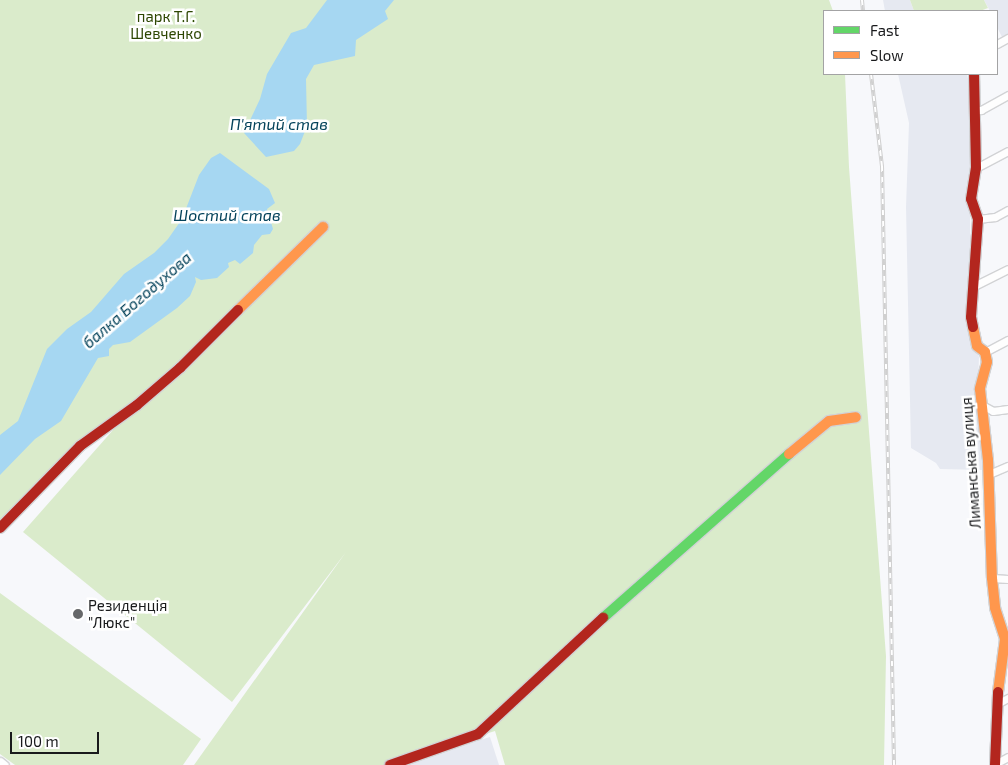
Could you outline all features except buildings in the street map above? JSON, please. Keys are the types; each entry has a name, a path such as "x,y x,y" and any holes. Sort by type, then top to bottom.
{"street":[{"path":"974,75 976,168 971,200 978,219 972,288 971,317 973,334 977,346 985,352 1008,340"},
{"path":"976,110 981,110 1008,95"},
{"path":"976,168 1008,151"},
{"path":"978,219 995,217 1008,210"},
{"path":"0,528 80,446 137,405 180,368 322,228"},
{"path":"972,288 1008,269"},
{"name":"Лиманська вулиця","path":"985,352 987,362 980,389 984,406 992,578 995,608 1007,638 997,704 995,764"},
{"path":"984,406 993,411 1008,409"},
{"path":"390,765 478,734 620,601 780,462 829,421 856,417"},
{"path":"988,474 1008,466"},
{"path":"992,578 1008,579"},
{"path":"997,704 1008,698"},
{"path":"995,764 1008,757"},
{"path":"0,761 5,765"}],"shaded area":[{"path":"883,0 910,0 914,10 885,10"},
{"path":"984,0 1008,0 1008,34 1002,37 998,29 998,10 989,10"},
{"path":"898,75 967,75 972,97 970,139 970,337 979,357 978,384 984,470 940,469 936,463 911,448 906,207 909,123"},
{"path":"490,737 499,765 409,765 480,740"}],"green space":[{"name":"парк Т.Г. Шевченко","path":"0,0 829,0 833,10 823,10 823,75 845,75 849,167 886,656 884,765 505,765 495,731 387,765 194,765 346,552 232,702 23,532 136,404 134,402 0,524"},
{"path":"910,0 984,0 988,8 983,10 914,10"},
{"path":"0,593 201,739 183,765 15,765 0,754"}],"water":[{"name":"П'ятий став","path":"327,0 394,0 385,11 388,19 356,40 355,56 314,65 306,79 307,126 300,144 294,151 266,157 244,133 260,99 267,74 291,33 306,28"},
{"name":"Шостий став","path":"220,153 269,189 275,203 267,209 273,229 270,234 262,235 254,245 253,253 240,264 235,260 228,263 229,267 217,278 201,280 195,277 196,282 190,296 177,308 130,342 113,345 109,349 109,356 98,358 61,421 35,439 0,475 0,435 18,421 47,349 67,329 91,312 124,274 154,253 168,239 182,219 199,175 211,158"}],"railway":[{"path":"862,0 863,10"},
{"path":"871,75 882,166 894,765"}],"traffic: fast":[{"path":"603,618 789,454"}],"traffic: slow":[{"path":"238,310 323,227"},
{"path":"973,327 977,346 985,352 987,362 980,389 988,460 992,578 995,608 1005,639 998,692"},
{"path":"789,454 829,421 856,417"}],"traffic: jam":[{"path":"973,327 971,317 978,219 971,199 976,168 974,75"},
{"path":"0,528 80,446 137,405 180,368 238,310"},
{"path":"390,765 478,734 603,618"},
{"path":"995,765 998,692"}],"place":[{"name":"Резиденція \"Люкс\"","path":"78,614"}],"water label":[{"name":"балка Богодухова","path":"137,300"}]}
